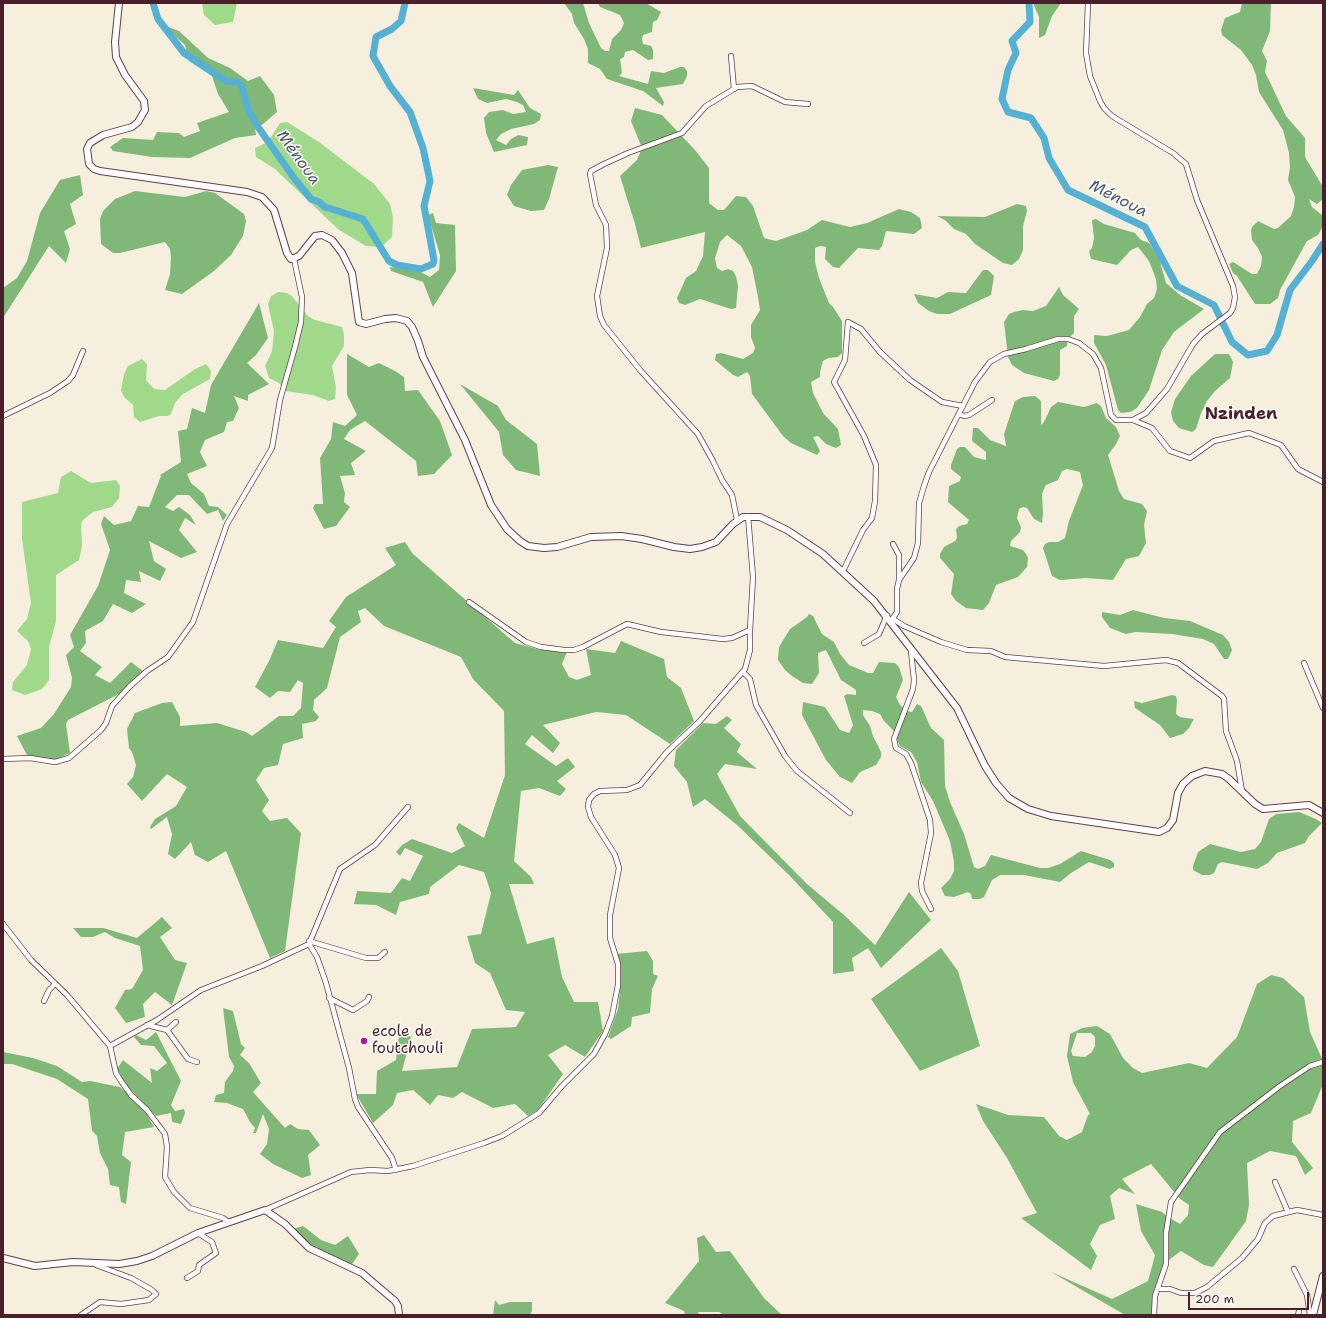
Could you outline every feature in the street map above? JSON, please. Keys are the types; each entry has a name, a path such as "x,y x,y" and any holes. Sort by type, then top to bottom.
{"street":[{"path":"3,759 30,758 55,762 68,758 100,730 106,723 112,706 129,688 147,671 168,657 193,622 227,524 272,448 280,400 301,322 302,297 294,259 291,259 287,253 274,210 262,197 247,192 100,171 94,169 90,164 87,149 90,143 103,135 132,127 138,122 145,110 144,101 125,75 116,57 115,42 119,3"},
{"path":"1088,3 1086,53 1090,76 1100,101 1104,108 1112,116 1173,152 1186,164 1197,200 1229,274 1235,297 1233,308 1230,313 1210,326 1193,344 1166,389 1146,413 1133,420"},
{"path":"731,56 734,89"},
{"path":"737,520 732,495 722,480 714,461 698,434 640,370 604,325 597,296 606,248 606,225 596,205 589,177 591,171 604,164 684,131 706,106 734,89 752,86 785,102 808,104"},
{"path":"294,259 315,236 322,235 329,237 342,253 352,273 359,322 366,324 384,318 396,318 407,321 412,327 423,357 465,440 491,505 507,529 520,542 528,546 556,548 591,537 621,536 642,538 674,547 690,549 716,542 737,520 748,516 760,517 787,530 823,554 843,571 892,620 911,651 958,708 985,766 996,783 1009,798 1028,809 1050,816 1159,832 1167,828 1173,820 1180,788 1187,780 1198,773 1205,771 1222,774 1257,806 1263,809 1307,805 1322,810"},
{"path":"843,571 863,530 872,518 875,501 876,465 864,436 834,382 845,360 848,322 862,329 880,352 910,380 942,402 964,406"},
{"path":"899,580 916,553 919,534 919,503 924,486 975,382 994,358 1062,338 1079,343 1093,354 1101,368 1109,411 1113,418 1133,420 1152,428 1170,451 1190,458 1214,441 1249,433 1281,445 1298,469 1323,482"},
{"path":"3,416 50,393 68,381 73,375 83,351"},
{"path":"959,414 964,416 969,415 992,400"},
{"path":"3,1258 35,1266 73,1262 119,1264 137,1261 152,1256 198,1233 265,1210 351,1172 396,1170 430,1162 484,1143 502,1136 545,1108 562,1086 594,1054 606,1034 612,1016 618,985 618,964 610,938 610,915 618,868 615,855 591,817 588,807 589,800 594,794 600,791 627,790 640,785 667,752 700,721 743,672 748,664 754,577 748,516"},
{"path":"892,620 897,607 897,589 899,580 899,555 893,544"},
{"path":"469,602 526,642 541,647 564,650 574,650 583,647 627,624 661,632 723,639 732,638 750,630"},
{"path":"864,642 879,634 887,615"},
{"path":"892,620 941,642 967,650 991,651 1005,657 1104,666 1166,660 1178,663 1224,699 1226,731 1237,761 1242,792"},
{"path":"911,651 914,680 913,688 894,738 896,748 906,754 910,763 930,820 931,833 921,883 922,891 930,909"},
{"path":"1304,663 1323,708"},
{"path":"743,672 750,679 756,705 785,756 796,771 850,813"},
{"path":"309,943 340,868 375,845 408,807"},
{"path":"3,924 31,960 78,1007 110,1046 116,1073 120,1081 131,1095 147,1110 165,1134 167,1147 166,1177 174,1192 190,1208 223,1218 229,1222"},
{"path":"309,943 317,957 349,1068 355,1099 361,1112 392,1158 396,1170"},
{"path":"110,1046 147,1025 201,990 262,966 309,943 366,958 378,958 386,952"},
{"path":"44,1001 49,990 55,984"},
{"path":"329,998 353,1010 367,1001 369,997"},
{"path":"167,1030 176,1022"},
{"path":"147,1025 167,1030 188,1059 197,1062"},
{"path":"1154,1315 1154,1303 1166,1264 1166,1233 1171,1202 1220,1132 1280,1086 1310,1066 1323,1062"},
{"path":"1275,1182 1288,1212"},
{"path":"265,1210 285,1224 307,1247 362,1273 395,1301 398,1306 398,1315"},
{"path":"1158,1287 1160,1289 1170,1289 1181,1293 1194,1293 1207,1287 1242,1258 1258,1239 1265,1223 1273,1216 1298,1210 1323,1215"},
{"path":"187,1278 198,1270 199,1265 216,1253 212,1242 198,1233"},
{"path":"81,1315 100,1302 121,1304 149,1300 156,1294 152,1290 131,1278 93,1263"},
{"path":"1294,1270 1307,1295 1310,1315"},
{"path":"1314,1315 1323,1276"}],"green space":[{"path":"202,3 237,3 233,22 215,25 204,15"},
{"path":"564,3 583,3 589,23 601,48 605,51 609,51 612,39 621,30 624,23 620,15 600,7 598,3 646,3 661,12 657,20 653,22 652,32 643,35 642,39 643,44 651,46 653,50 653,59 648,60 633,50 625,52 624,57 620,59 622,73 619,76 648,84 651,71 664,73 684,67 687,71 687,76 683,84 656,88 664,102 663,106 643,91 607,79 600,69 588,63 588,49 584,39 574,23 572,14"},
{"path":"1033,3 1061,3 1052,16 1045,35 1039,38 1039,17"},
{"path":"1242,3 1271,3 1270,31 1262,51 1267,61 1265,72 1286,116 1305,138 1305,157 1323,187 1323,199 1317,204 1309,199 1312,207 1322,215 1322,228 1318,235 1307,241 1280,290 1278,298 1270,304 1255,304 1237,276 1233,273 1229,264 1233,262 1252,274 1257,274 1261,266 1262,257 1252,240 1252,227 1258,221 1274,229 1278,228 1291,216 1295,197 1288,180 1290,167 1289,153 1283,130 1259,92 1256,75 1252,65 1241,50 1222,35 1221,30 1225,18 1240,12"},
{"path":"163,25 179,31 208,58 230,68 248,81 260,76 274,95 277,112 263,124 255,128 256,135 235,138 190,158 152,157 113,151 110,147 123,138 153,140 157,132 179,133 184,137 200,131 197,123 229,112 218,94 212,76 189,61 185,45"},
{"path":"473,88 514,95 518,90 530,108 541,114 540,120 534,124 511,129 501,134 496,140 506,145 511,139 518,135 528,137 527,145 494,152 486,133 484,118 489,112 503,110 513,114 526,112 523,105 506,99 487,103 478,99"},
{"path":"635,108 662,115 695,150 709,168 709,203 718,210 724,210 736,196 746,197 753,206 764,238 776,241 807,230 822,220 850,227 867,223 899,209 911,212 920,218 922,228 914,234 886,231 882,246 879,250 858,248 839,268 833,267 825,259 826,247 820,246 815,248 815,262 819,278 829,303 842,321 842,353 838,357 828,358 823,361 820,377 811,382 813,393 823,413 838,429 841,445 836,448 826,444 818,436 813,437 820,451 817,455 791,443 783,436 752,394 750,376 747,372 738,377 733,375 715,360 716,354 721,353 743,359 753,353 755,348 751,337 751,325 760,310 752,267 741,246 727,235 720,242 715,258 717,268 722,271 728,269 733,271 736,276 738,286 736,308 731,309 700,299 685,305 679,303 677,298 686,278 696,271 703,256 705,232 641,248 620,176 637,160 642,148 631,121"},
{"path":"287,122 319,142 374,184 390,204 393,218 392,237 381,247 366,246 339,230 275,169 256,157 255,148 268,142 280,123"},
{"path":"548,165 558,167 549,199 544,210 531,211 514,206 507,195 511,185 522,170"},
{"path":"80,175 83,195 70,204 76,224 64,231 70,249 66,263 49,246 3,318 3,288 17,278 27,261 40,213 60,180"},
{"path":"135,191 185,197 206,191 215,193 244,214 246,221 243,236 231,255 214,271 182,294 165,290 170,274 171,257 170,249 165,242 120,253 113,253 101,244 100,219 103,211 115,199"},
{"path":"1017,204 1026,206 1027,211 1023,226 1023,250 1019,259 1012,265 1003,263 975,244 966,234 954,229 945,220 937,216 985,217"},
{"path":"433,213 436,223 455,225 456,271 433,307 423,282 391,271 390,267 420,272 430,277 439,270 440,255 428,215"},
{"path":"1096,219 1104,224 1135,233 1141,240 1149,243 1159,258 1166,283 1180,295 1204,309 1174,332 1162,350 1149,390 1137,408 1130,412 1121,413 1118,410 1106,365 1094,343 1094,335 1107,336 1129,330 1140,317 1147,304 1154,298 1157,289 1156,279 1149,261 1138,247 1131,250 1117,265 1091,259 1089,251 1092,248 1094,238 1092,220"},
{"path":"983,270 988,270 994,276 991,295 950,314 937,314 929,311 918,303 914,294 937,298 948,292 966,293"},
{"path":"1059,287 1063,295 1079,309 1074,316 1074,333 1068,339 1067,346 1060,350 1060,375 1058,379 1054,381 1024,373 1012,365 1008,357 1004,322 1009,314 1014,312 1023,310 1033,311 1046,306"},
{"path":"278,292 287,293 292,296 308,316 315,320 342,327 344,334 344,346 332,366 336,387 335,399 329,401 313,395 286,391 279,383 269,378 265,366 272,351 274,331 268,304 271,296"},
{"path":"259,303 268,338 256,355 247,363 269,384 248,395 248,401 234,396 239,408 233,421 227,422 224,432 205,440 200,452 207,466 187,474 191,483 204,494 209,506 218,507 227,515 223,521 218,510 207,514 189,495 177,495 165,507 173,511 179,507 190,515 196,525 185,518 179,530 197,552 181,558 149,541 154,561 166,569 160,581 139,571 141,582 126,580 124,593 146,604 132,613 113,604 103,621 85,631 86,643 80,651 102,667 95,675 110,683 131,662 143,671 121,693 68,720 66,724 70,753 54,760 28,757 17,736 41,728 54,714 71,687 72,678 66,655 74,647 70,635 98,586 110,550 101,524 104,516 114,525 131,521 138,506 149,507 161,476 160,475 181,462 178,431 187,429 192,408 205,413 211,385"},
{"path":"347,354 369,367 379,363 395,371 404,377 405,391 418,390 440,421 452,455 434,474 418,476 416,461 365,421 350,430 344,439 366,451 351,463 355,475 340,476 345,493 344,502 350,507 336,526 324,529 313,508 315,504 323,504 320,458 331,439 333,422 345,426 357,415 347,395"},
{"path":"1215,354 1229,354 1233,362 1230,378 1215,391 1207,401 1196,429 1192,432 1179,428 1173,421 1171,412 1175,399 1191,376"},
{"path":"142,359 147,364 146,380 154,389 165,390 195,369 206,364 211,371 210,379 183,394 175,403 171,414 168,416 159,416 140,422 134,417 133,405 124,397 121,390 124,374 128,366"},
{"path":"460,384 498,406 506,420 537,444 540,476 516,470 503,455 499,432"},
{"path":"1035,396 1041,401 1041,425 1051,407 1058,402 1084,407 1097,403 1101,406 1106,418 1116,427 1120,436 1108,455 1119,491 1124,499 1142,504 1147,511 1144,525 1146,543 1139,556 1126,559 1113,580 1086,578 1060,580 1052,576 1043,548 1045,544 1049,542 1058,542 1065,538 1069,521 1083,485 1080,472 1067,469 1062,471 1058,480 1046,485 1044,489 1042,494 1042,523 1034,519 1027,508 1023,507 1019,509 1017,518 1021,527 1020,532 1011,541 1010,546 1023,550 1028,558 1027,567 1018,577 996,585 989,603 983,610 966,608 956,601 951,594 954,574 940,558 940,554 944,547 955,541 957,538 956,529 959,526 967,524 969,520 948,502 949,486 960,481 961,477 951,469 951,465 957,449 960,447 965,447 974,457 986,460 986,452 972,441 973,428 978,428 990,440 1006,446 1004,434 1015,401 1023,397"},
{"path":"71,471 91,483 116,480 120,486 119,498 112,507 93,512 84,519 81,523 82,546 79,560 56,575 56,621 49,647 49,680 42,689 25,695 12,690 13,682 27,665 31,649 28,641 17,631 27,619 31,603 22,539 22,502 58,493 61,477"},
{"path":"405,542 413,554 515,643 541,650 567,652 562,664 569,677 577,680 591,675 586,649 615,653 621,641 664,659 667,677 681,688 694,721 670,744 626,715 596,712 543,725 560,743 553,753 532,735 525,744 556,766 568,758 575,767 557,781 566,789 560,796 539,788 521,791 514,861 531,877 534,884 509,884 527,944 554,937 562,977 574,1002 598,1002 603,1031 585,1057 565,1045 548,1055 563,1074 538,1110 528,1116 515,1104 493,1108 462,1092 453,1098 438,1095 430,1105 413,1090 397,1093 393,1105 373,1123 356,1094 376,1094 377,1071 396,1060 400,1028 411,1037 402,1071 457,1067 472,1029 516,1027 525,1012 506,1010 490,973 475,963 467,936 481,934 491,893 484,872 459,865 430,887 429,894 400,902 396,915 376,905 354,904 357,891 391,893 402,878 410,881 423,856 405,848 400,856 396,852 402,845 412,839 452,853 465,846 456,828 459,823 484,838 505,775 504,711 473,679 461,657 384,626 365,608 358,611 361,622 340,637 327,688 314,700 313,710 319,717 316,721 302,724 303,738 283,744 278,765 264,768 256,780 269,800 262,811 270,821 287,818 301,833 285,951 270,958 226,851 208,862 195,855 191,842 175,859 168,854 172,834 167,817 151,829 150,827 155,819 176,806 187,787 167,774 142,801 127,784 133,777 136,765 132,752 129,748 127,729 135,713 162,703 172,702 180,717 180,726 217,723 246,732 252,736 279,716 293,716 301,708 303,683 298,680 290,692 278,691 270,698 255,687 278,640 323,648 336,627 329,621 346,597 396,565 385,548"},
{"path":"1133,610 1164,618 1190,621 1223,635 1229,642 1232,650 1228,659 1224,659 1214,644 1203,639 1172,634 1135,632 1126,634 1110,628 1102,617 1102,612 1120,615"},
{"path":"809,614 813,616 822,634 834,642 840,654 849,665 868,673 873,673 879,662 895,663 899,667 903,680 896,697 900,705 907,711 912,712 917,704 921,706 931,728 944,740 945,786 950,802 964,834 974,867 978,869 985,866 991,855 1040,868 1048,868 1060,864 1081,851 1110,860 1114,863 1114,867 1110,869 1089,862 1060,882 1024,875 1000,875 992,880 984,897 980,899 972,899 971,894 968,892 954,897 945,896 941,888 950,879 954,871 950,841 933,801 921,782 917,762 911,752 900,746 893,730 884,721 880,714 863,710 863,715 870,726 881,752 881,757 876,765 860,772 852,783 840,777 826,760 802,715 803,702 825,707 840,730 849,733 853,725 844,696 847,694 856,695 856,690 841,680 826,650 818,653 819,673 812,684 803,683 792,676 785,670 778,660 779,647 790,629"},
{"path":"1172,695 1176,696 1177,700 1176,714 1180,717 1194,719 1189,728 1183,734 1170,738 1160,725 1135,708 1134,701 1142,703"},
{"path":"727,716 732,720 724,728 741,744 737,752 757,769 725,764 717,774 740,816 807,884 844,915 875,945 909,892 931,920 881,968 868,948 852,958 854,971 833,974 833,922 789,875 737,825 705,799 693,807 687,782 674,766 676,750 703,723 716,724"},
{"path":"1299,812 1322,823 1309,836 1305,843 1277,853 1268,863 1257,869 1222,862 1218,864 1214,873 1210,875 1202,875 1193,870 1198,852 1210,844 1241,852 1255,849 1261,842 1269,819 1276,814"},
{"path":"162,917 172,928 160,937 175,960 187,963 172,1005 155,992 143,1004 145,1017 126,1023 115,1008 125,990 132,989 143,970 140,946 115,938 105,932 93,937 81,937 73,928 103,928 137,938"},
{"path":"941,948 958,971 980,1046 920,1071 871,999"},
{"path":"647,951 653,961 653,974 658,976 652,989 650,1013 632,1017 631,1026 611,1039 608,1037 618,1009 621,981 616,954"},
{"path":"1271,975 1283,978 1304,997 1310,1032 1323,1061 1323,1084 1311,1113 1293,1121 1292,1142 1313,1168 1305,1175 1296,1156 1270,1151 1247,1163 1249,1205 1246,1221 1213,1267 1204,1265 1181,1251 1170,1259 1158,1287 1154,1315 1125,1315 1051,1272 1112,1299 1148,1281 1155,1255 1141,1231 1136,1204 1162,1212 1180,1224 1188,1215 1189,1205 1180,1199 1151,1164 1122,1179 1135,1194 1119,1188 1110,1196 1115,1219 1100,1225 1090,1244 1097,1256 1091,1270 1021,1218 1037,1213 1007,1158 983,1121 976,1104 1008,1115 1044,1117 1059,1136 1067,1140 1082,1132 1088,1115 1090,1114 1073,1082 1067,1056 1070,1034 1082,1028 1097,1026 1110,1034 1123,1058 1133,1068 1142,1073 1189,1063 1207,1068 1237,1037 1257,984","holes":["1077,1033 1091,1033 1095,1037 1095,1046 1092,1052 1085,1057 1073,1056 1071,1051"]},
{"path":"223,1008 233,1011 241,1044 245,1048 240,1055 249,1063 261,1083 253,1092 285,1128 290,1124 298,1129 309,1130 320,1145 308,1155 311,1175 302,1178 273,1164 260,1154 267,1144 269,1129 263,1114 256,1133 253,1133 255,1128 243,1109 227,1103 214,1102 216,1095 224,1093 225,1082 233,1071 234,1066 229,1057"},
{"path":"156,1032 181,1081 171,1105 175,1111 184,1109 185,1113 181,1124 172,1122 171,1113 156,1116 127,1086 117,1069 123,1060 152,1083 150,1068 157,1071 167,1063 154,1046 141,1045 134,1037 136,1035 146,1040"},
{"path":"3,1052 33,1058 57,1066 82,1082 90,1081 120,1087 144,1109 154,1127 125,1132 122,1155 131,1162 126,1204 121,1202 119,1187 110,1185 108,1169 100,1153 97,1136 92,1131 88,1099 57,1079 12,1064 3,1064"},
{"path":"303,1226 321,1240 335,1245 348,1236 359,1254 352,1264 339,1261 305,1243 293,1229"},
{"path":"704,1235 716,1252 730,1251 764,1298 782,1315 724,1315 719,1312 698,1312 699,1315 685,1315 684,1311 665,1303 699,1261 697,1238"},
{"path":"495,1300 499,1305 510,1302 532,1302 532,1311 530,1315 493,1315"}],"waterway":[{"name":"Ménoua","path":"153,3 158,19 184,53 226,81 237,82 242,86 248,109 258,127 294,178 311,199 319,202 325,207 363,219 389,261 397,265 421,269 433,264 434,260 424,206 430,181 423,148 410,112 390,86 373,56 376,37 392,29 401,21 405,3"},
{"name":"Ménoua","path":"1029,3 1030,22 1012,41 1016,53 1008,70 1002,99 1008,112 1031,118 1044,138 1049,158 1068,190 1145,227 1177,286 1214,305 1232,342 1248,355 1267,351 1277,335 1290,290 1323,244"}],"place":[{"name":"ecole de foutchouli","path":"364,1041"}],"district":[{"name":"Nzinden","path":"1241,415"}]}
